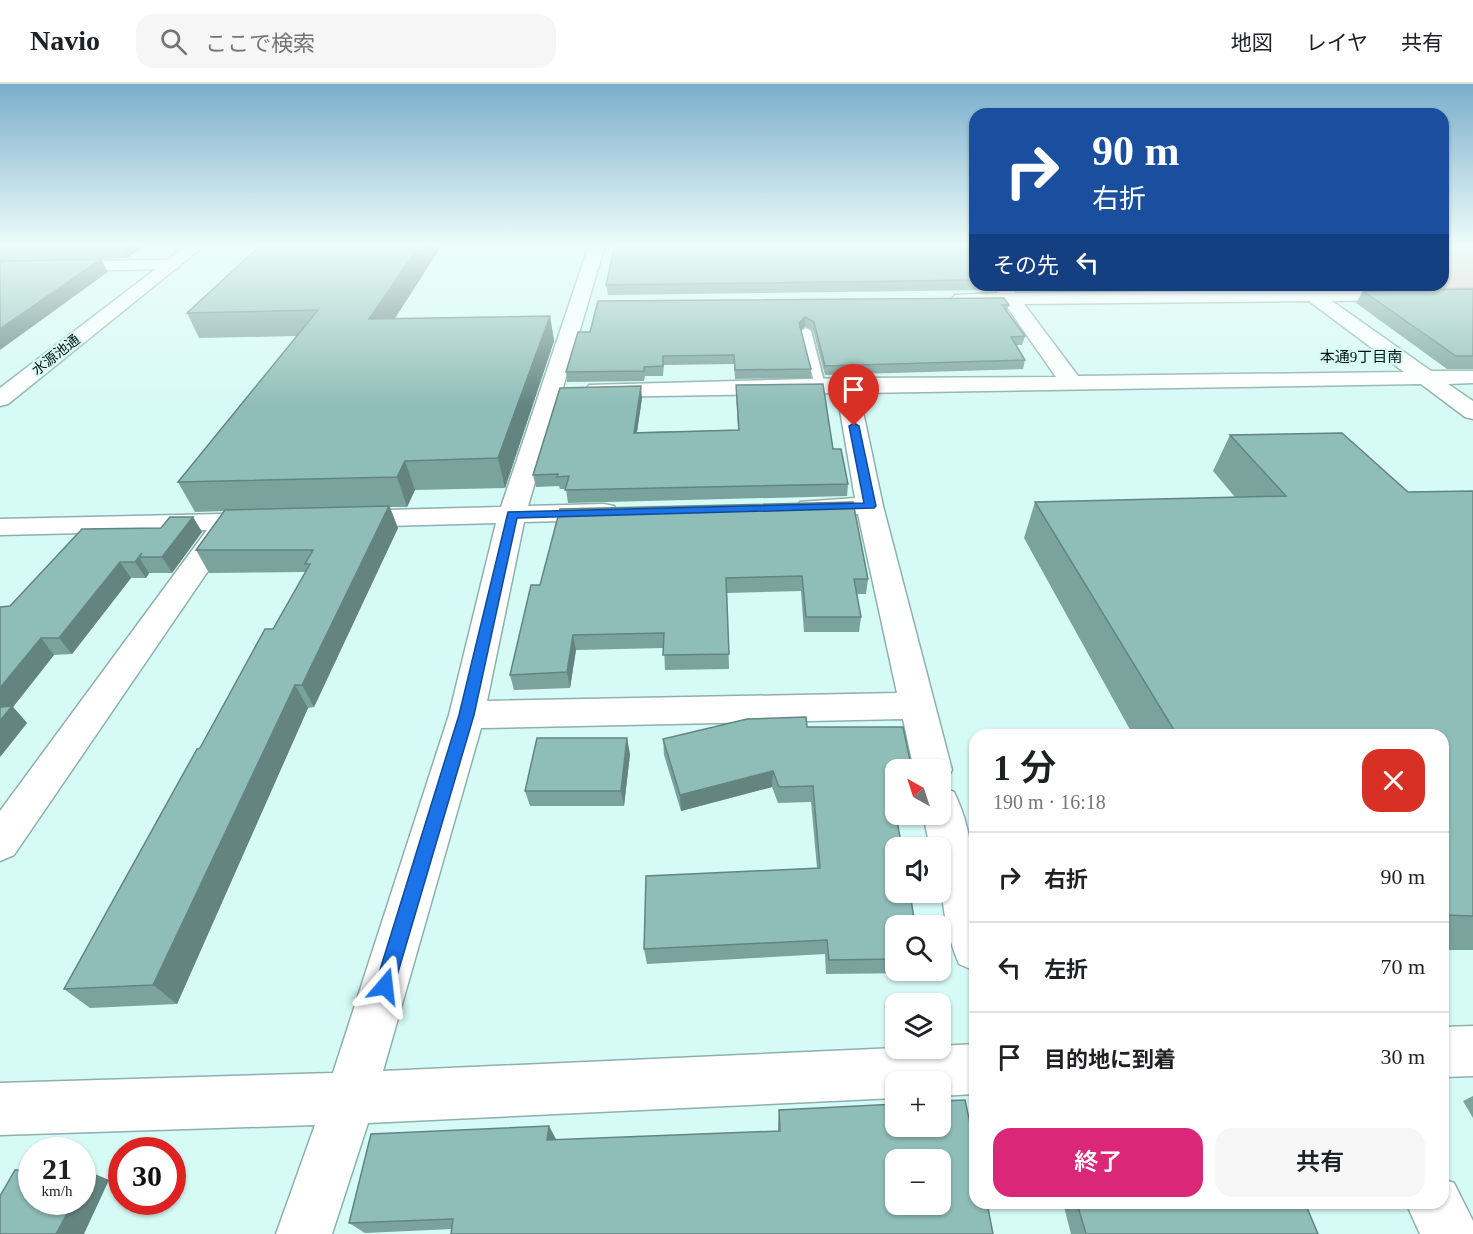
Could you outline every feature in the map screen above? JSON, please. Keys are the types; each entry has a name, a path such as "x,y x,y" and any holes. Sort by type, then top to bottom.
{"street":[{"name":"水源池通","path":"0,399 128,299"},
{"path":"304,1234 350,1098 467,715 512,514 551,391 591,299"},
{"path":"1010,299 1071,382"},
{"path":"1318,299 1473,412"},
{"path":"551,391 1473,377"},
{"path":"833,386 870,506 930,759"},
{"path":"787,508 870,506"},
{"path":"322,520 631,512"},
{"path":"0,527 286,520"},
{"path":"0,843 227,522"},
{"path":"467,715 917,706"},
{"path":"945,825 969,924"},
{"path":"1449,1052 1473,1051"},
{"path":"0,1109 350,1098 969,1069"},
{"path":"1437,1209 1450,1234"}],"lane":[{"path":"806,331 833,386"}],"building":[{"path":"0,299 44,299 0,329"},
{"path":"203,299 383,299 369,319 550,316 498,458 405,461 397,477 178,482 318,310 187,313"},
{"path":"1004,299 1009,305 1002,305 1025,336 1011,337 1025,360 825,366 814,322 805,317 799,323 811,369 735,370 734,355 663,356 663,366 644,367 644,371 566,372 578,332 590,332 598,301"},
{"path":"1374,299 1473,299 1473,356 1456,356"},
{"path":"823,384 833,449 841,449 848,484 565,490 569,476 533,475 560,388 641,386 634,433 739,430 736,385"},
{"path":"1342,433 1408,492 1473,491 1473,916 1449,915 1449,729 1173,729 1035,502 1286,496 1230,435"},
{"path":"853,502 868,579 854,579 861,617 806,617 802,576 726,578 729,654 663,655 664,633 573,635 567,672 510,675 531,585 540,585 560,509"},
{"path":"389,506 302,685 295,685 153,985 64,989 265,629 273,629 310,564 305,564 313,550 196,550 225,510"},
{"path":"170,517 193,517 162,557 139,557 142,553 135,562 120,562 59,638 41,638 0,688 0,607 10,606 82,529 161,528"},
{"path":"12,706 0,721 0,707"},
{"path":"806,717 807,727 903,727 910,759 885,759 885,825 898,825 900,837 885,837 885,903 912,903 913,915 885,915 885,959 829,960 827,940 644,949 646,876 820,868 813,786 779,787 773,771 680,795 663,739 747,719"},
{"path":"537,738 627,738 621,791 525,791"},
{"path":"965,1100 969,1118 969,1209 988,1209 993,1234 451,1234 453,1219 349,1223 371,1134 549,1126 547,1140 780,1131 779,1110 885,1105 885,1137 951,1137 951,1101"},
{"path":"15,1170 18,1170 18,1215 66,1215 56,1234 0,1234 0,1196"},
{"path":"1079,1209 1308,1209 1318,1234 1086,1234"}],"district":[{"name":"本通9丁目南","path":"1361,357"}],"route":[{"path":"385,986 467,715 512,514 870,506 854,426"}]}
